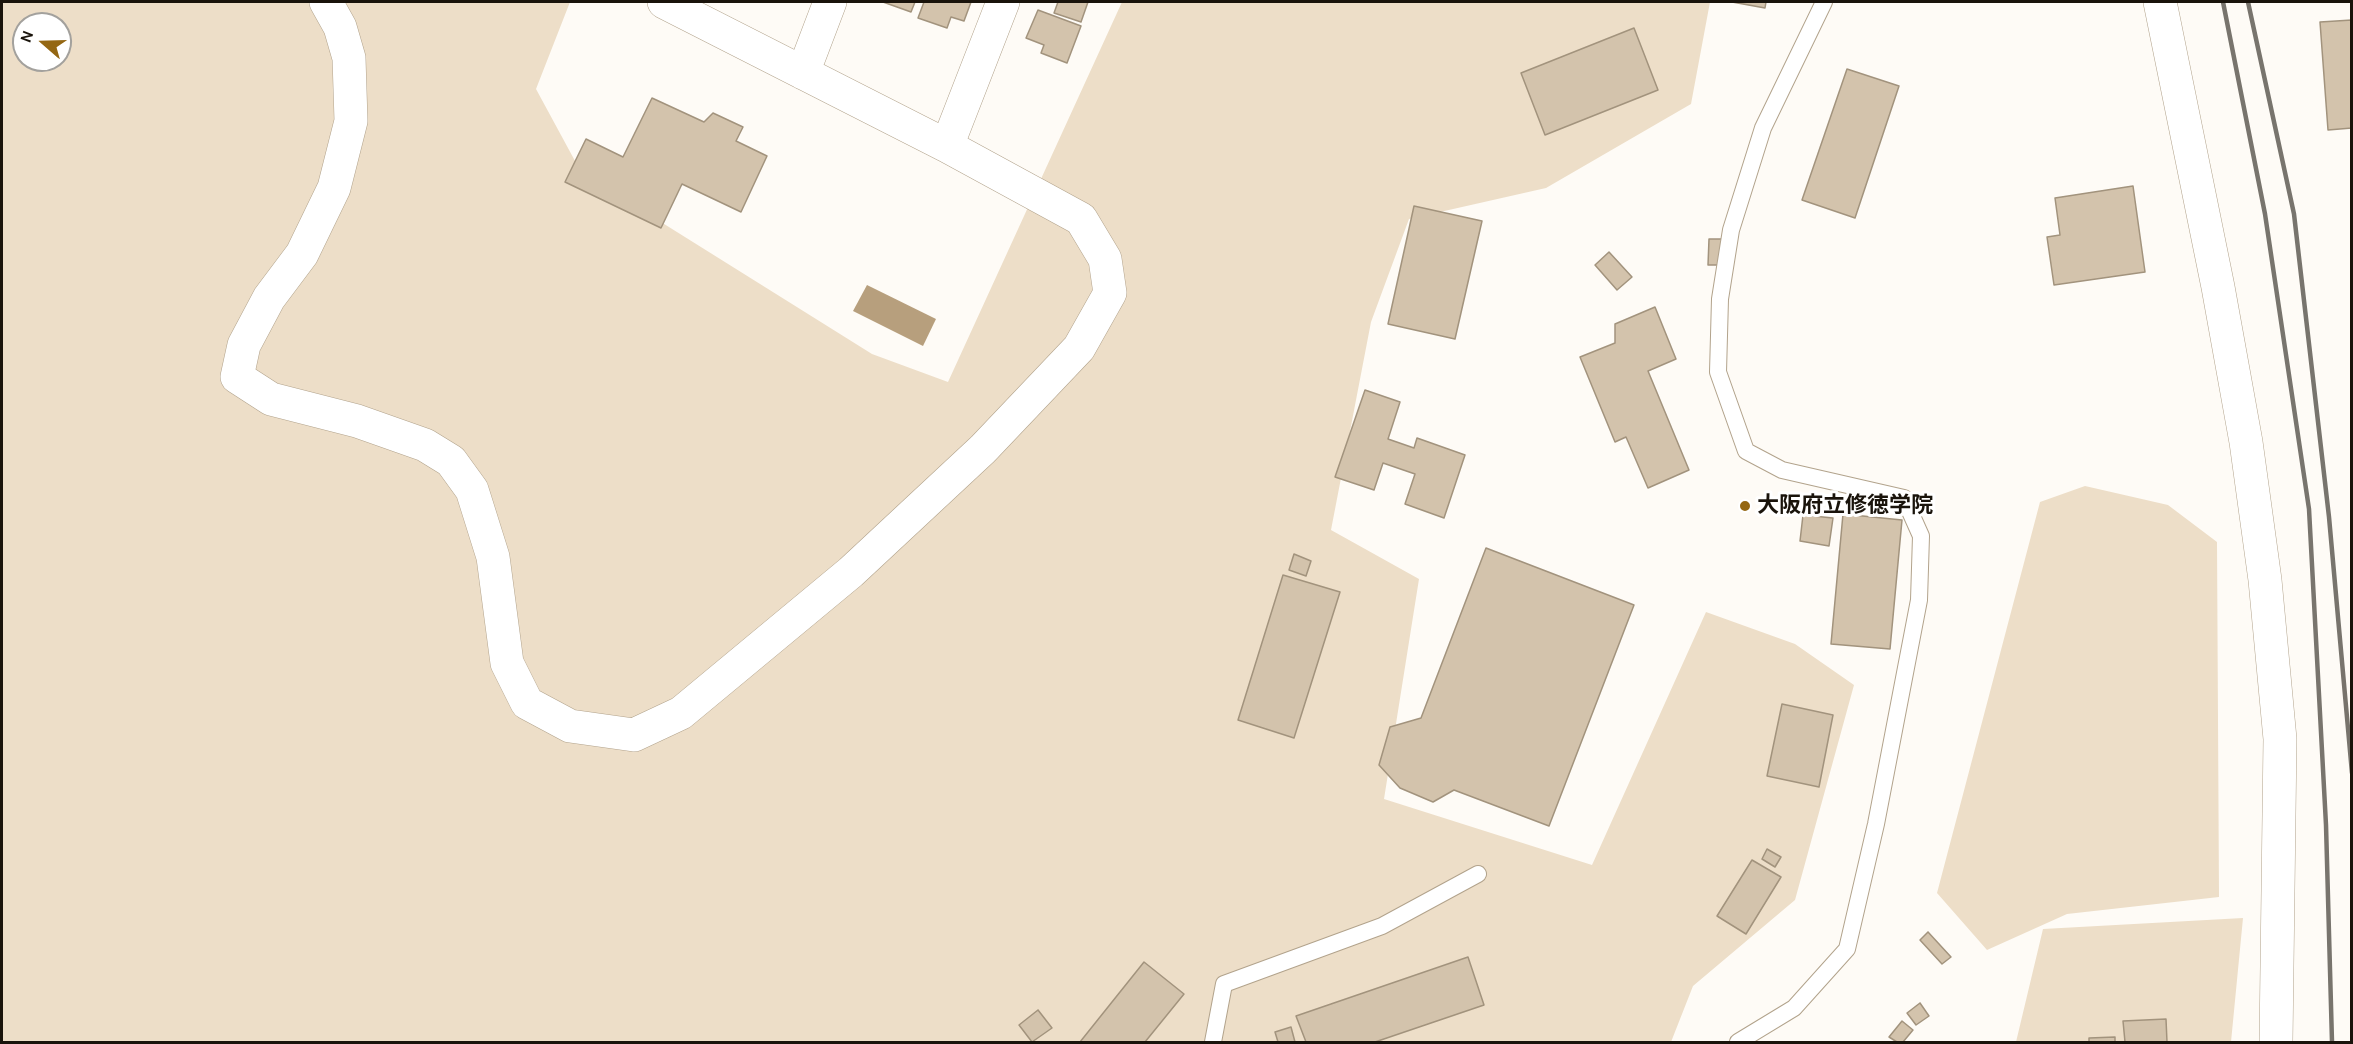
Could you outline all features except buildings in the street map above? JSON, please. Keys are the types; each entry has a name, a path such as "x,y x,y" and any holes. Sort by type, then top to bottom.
{"street":[{"path":"326,2 340,27 350,58 351,121 334,188 302,254 269,298 244,345 237,377 271,399 357,421 425,445 451,461 472,490 493,557 507,663 527,703 570,726 634,735 681,713 851,572 983,449 1079,348 1110,293 1105,259 1081,219 947,146 664,2"},
{"path":"802,73 830,2"},
{"path":"947,146 1003,2"},
{"path":"2160,2 2218,287 2246,442 2265,580 2280,739 2276,1042"}],"lane":[{"path":"1738,1042 1794,1008 1847,949 1876,824 1919,600 1921,536 1904,498 1782,470 1746,451 1718,372 1720,299 1731,230 1763,128 1824,2"},
{"path":"1213,1042 1224,984 1383,926 1478,874"}],"shaded area":[{"path":"2,2 570,2 536,89 581,172 872,354 948,382 1122,2 1710,2 1691,104 1546,188 1409,219 1371,322 1331,530 1419,579 1384,799 1592,865 1706,612 1795,644 1854,685 1795,900 1693,986 1671,1042 2,1042"},
{"path":"867,285 936,319 923,346 853,311"},
{"path":"2085,486 2168,505 2217,542 2219,897 2067,914 1987,950 1937,893 2040,502"},
{"path":"2243,918 2231,1042 2016,1042 2043,929"}],"railway":[{"path":"2223,2 2265,214 2309,509 2326,825 2332,1042"},
{"path":"2248,2 2294,214 2329,517 2352,773"}],"place":[{"name":"大阪府立修徳学院","path":"1745,506"}]}
